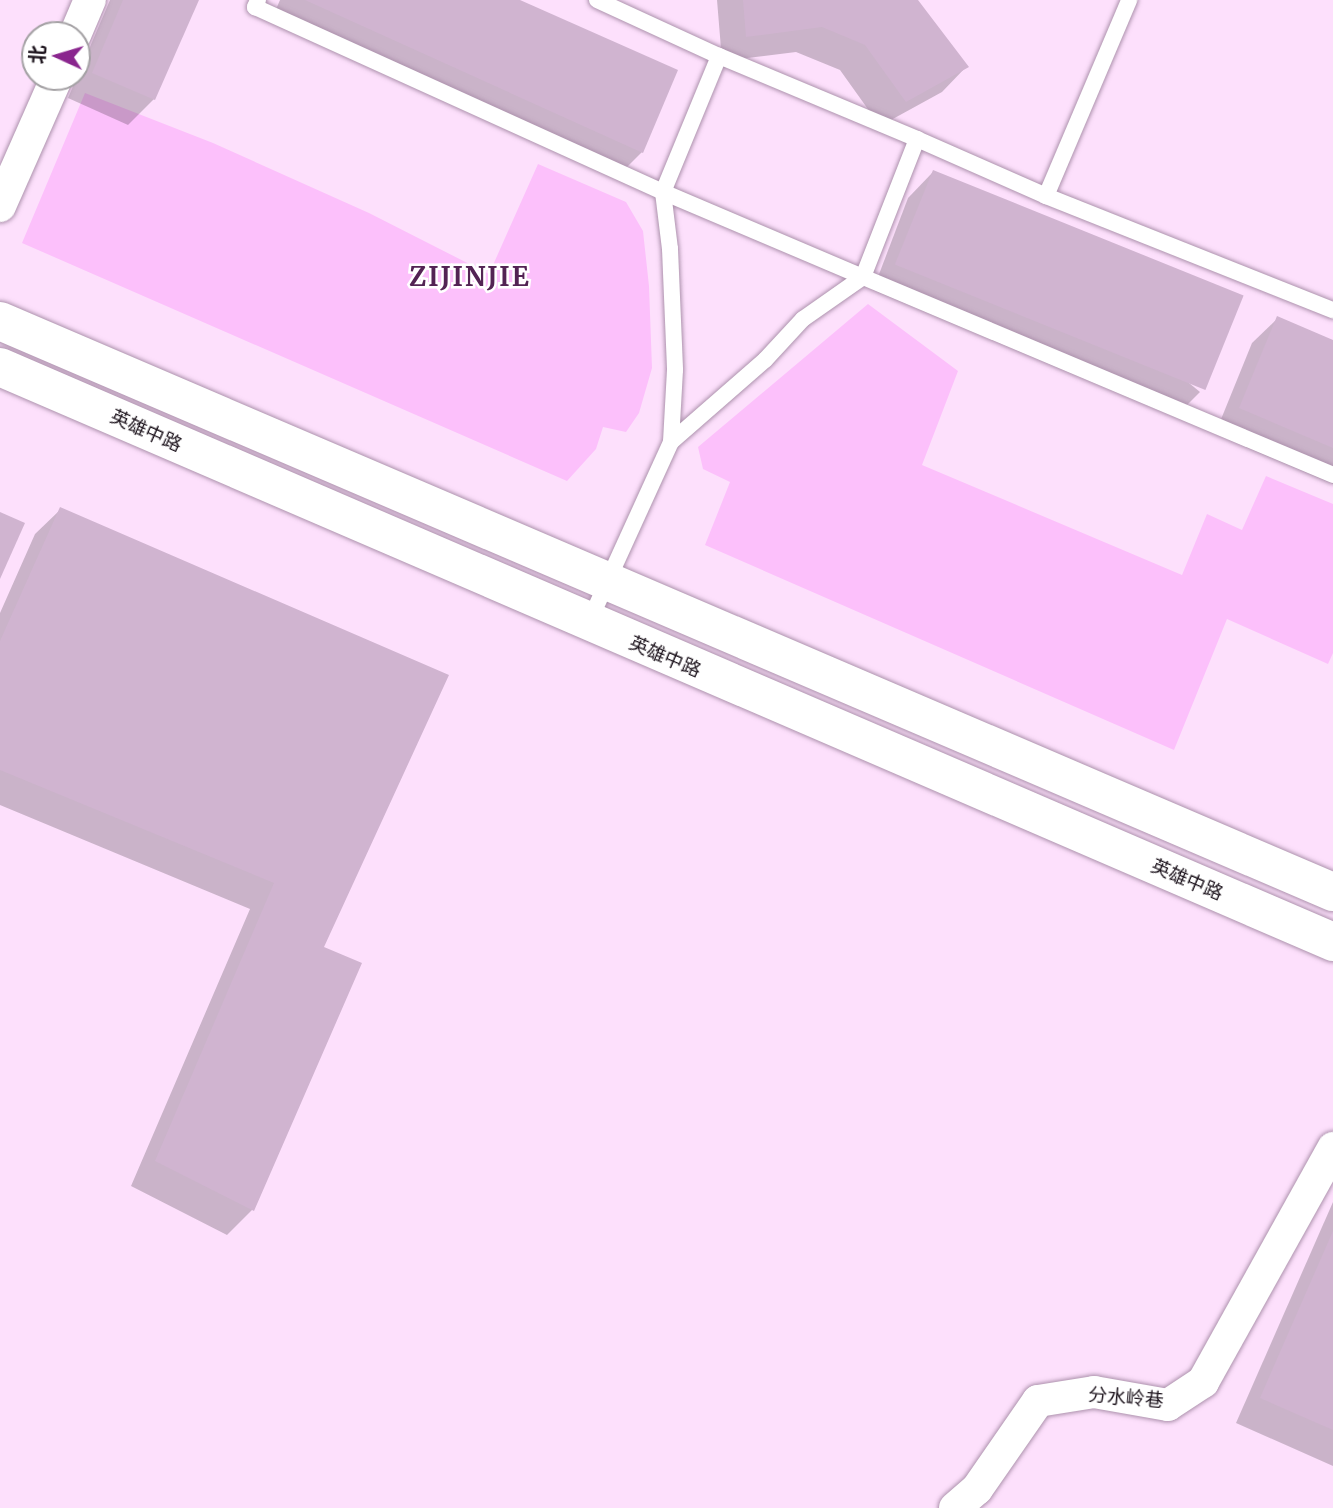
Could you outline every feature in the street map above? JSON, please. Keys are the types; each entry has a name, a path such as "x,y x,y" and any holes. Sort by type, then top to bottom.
{"main road":[{"path":"0,321 1333,892"},
{"name":"英雄中路","path":"0,367 588,624 1333,942"}],"street":[{"path":"81,21 90,0"},
{"path":"0,206 51,91"},
{"name":"分水岭巷","path":"955,1508 976,1489 1038,1401 1094,1392 1168,1405 1203,1382 1333,1148"}],"lane":[{"path":"258,0 255,7 663,192 1333,475"},
{"path":"597,0 719,56 1046,196 1333,310"},
{"path":"1046,196 1129,0"},
{"path":"588,624 671,442 675,370 670,249 663,192 719,56"},
{"path":"671,442 765,360 803,319 863,277 917,139"}],"shaded area":[{"path":"85,93 213,143 369,213 489,274 538,164 626,202 643,231 649,286 652,368 639,413 626,432 603,427 596,449 567,481 22,243"},
{"path":"868,304 958,371 922,465 1182,575 1207,514 1242,530 1266,476 1333,504 1333,653 1328,664 1227,619 1174,750 705,545 730,482 703,469 698,447"}],"building":[{"path":"123,0 199,0 155,100 92,73"},
{"path":"305,0 520,0 678,70 643,153"},
{"path":"743,0 918,0 969,67 906,102 865,45 822,27 746,37"},
{"path":"933,170 1244,295 1205,390 895,265"},
{"path":"1277,316 1333,340 1333,448 1239,408"},
{"path":"60,507 449,675 324,947 362,963 254,1211 155,1161 274,883 0,770 0,641"},
{"path":"0,512 25,523 0,579"},
{"path":"1333,1231 1333,1430 1260,1398"}],"district":[{"name":"ZIJINJIE","path":"470,277"}]}
